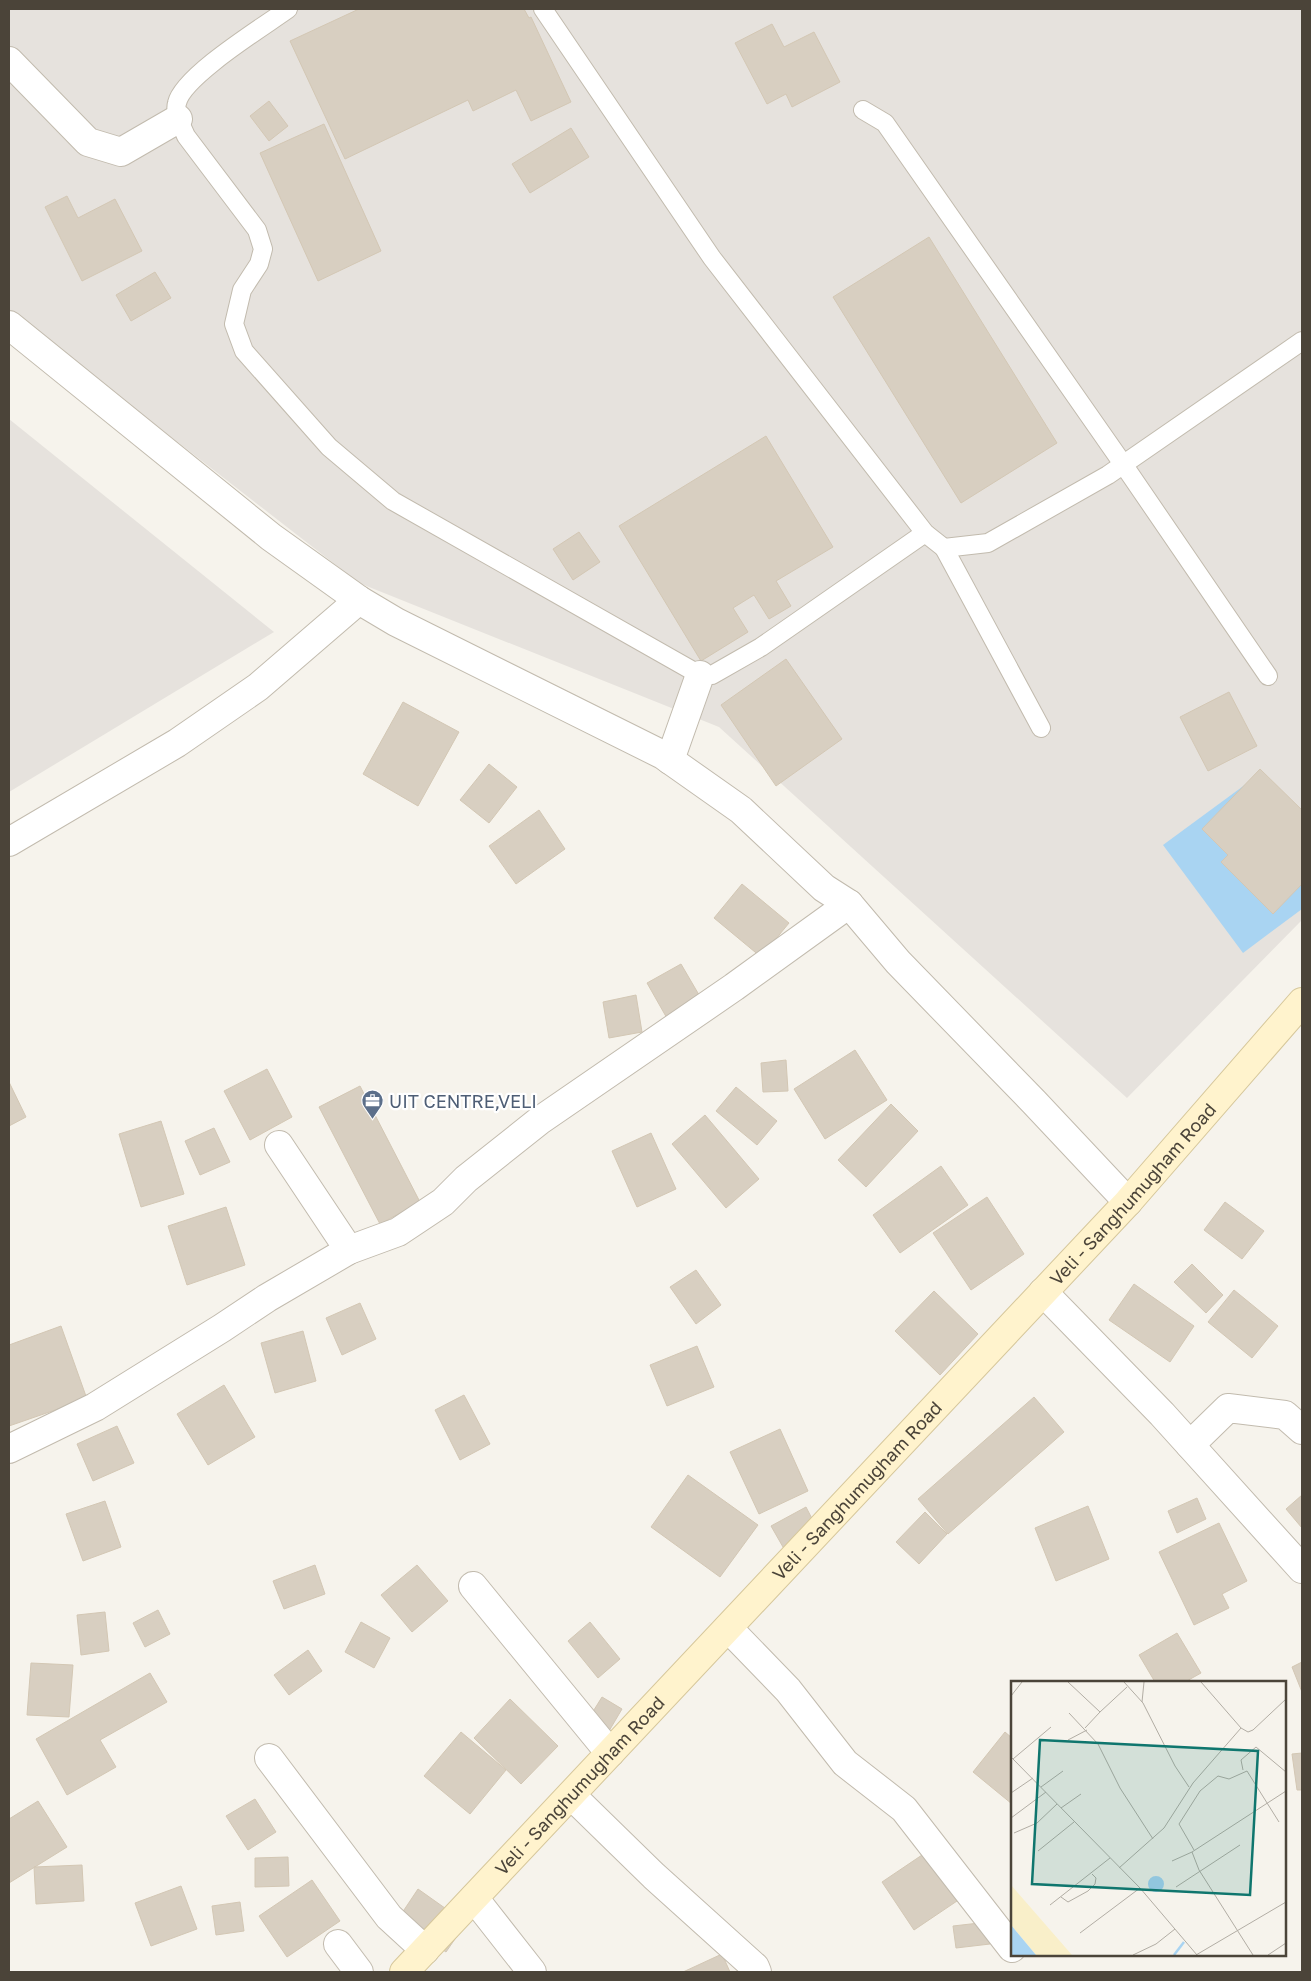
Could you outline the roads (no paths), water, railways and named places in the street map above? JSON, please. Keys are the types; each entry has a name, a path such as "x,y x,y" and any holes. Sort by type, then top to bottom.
{"main road":[{"name":"Veli - Sanghumugham Road","path":"404,1972 1128,1202 1301,1004"}],"street":[{"path":"9,61 88,142 121,152 178,119"},
{"path":"9,326 271,537 359,600 396,622 639,742 670,760 740,810 824,888 849,904 898,962 1128,1202"},
{"path":"9,842 177,743 258,687 359,600"},
{"path":"670,760 700,675"},
{"path":"9,1449 95,1408 267,1298 350,1250 398,1232 443,1202 466,1179 539,1121 734,987 849,904"},
{"path":"279,1145 350,1250"},
{"path":"1043,1292 1162,1414 1302,1569"},
{"path":"1190,1445 1228,1408 1285,1415 1302,1430"},
{"path":"473,1586 610,1753"},
{"path":"728,1628 788,1690 845,1763 904,1809 1011,1947"},
{"path":"269,1758 389,1917 426,1950"},
{"path":"571,1795 654,1876 755,1967 757,1972"},
{"path":"474,1898 532,1972"},
{"path":"338,1944 359,1972"}],"lane":[{"path":"288,9 199,73 184,88 176,104 178,119 186,136 257,230 263,249 259,264 242,290 234,324 244,351 329,447 393,501 700,675 712,675 761,647 925,533"},
{"path":"543,9 712,258 925,533 944,548 1041,728"},
{"path":"863,110 884,123 1123,464 1268,676"},
{"path":"944,548 988,543 1108,475 1302,341"}],"water":[{"path":"1261,773 1302,829 1302,909 1243,953 1163,845"}],"place":[{"name":"UIT CENTRE,VELI","path":"373,1120"}]}
